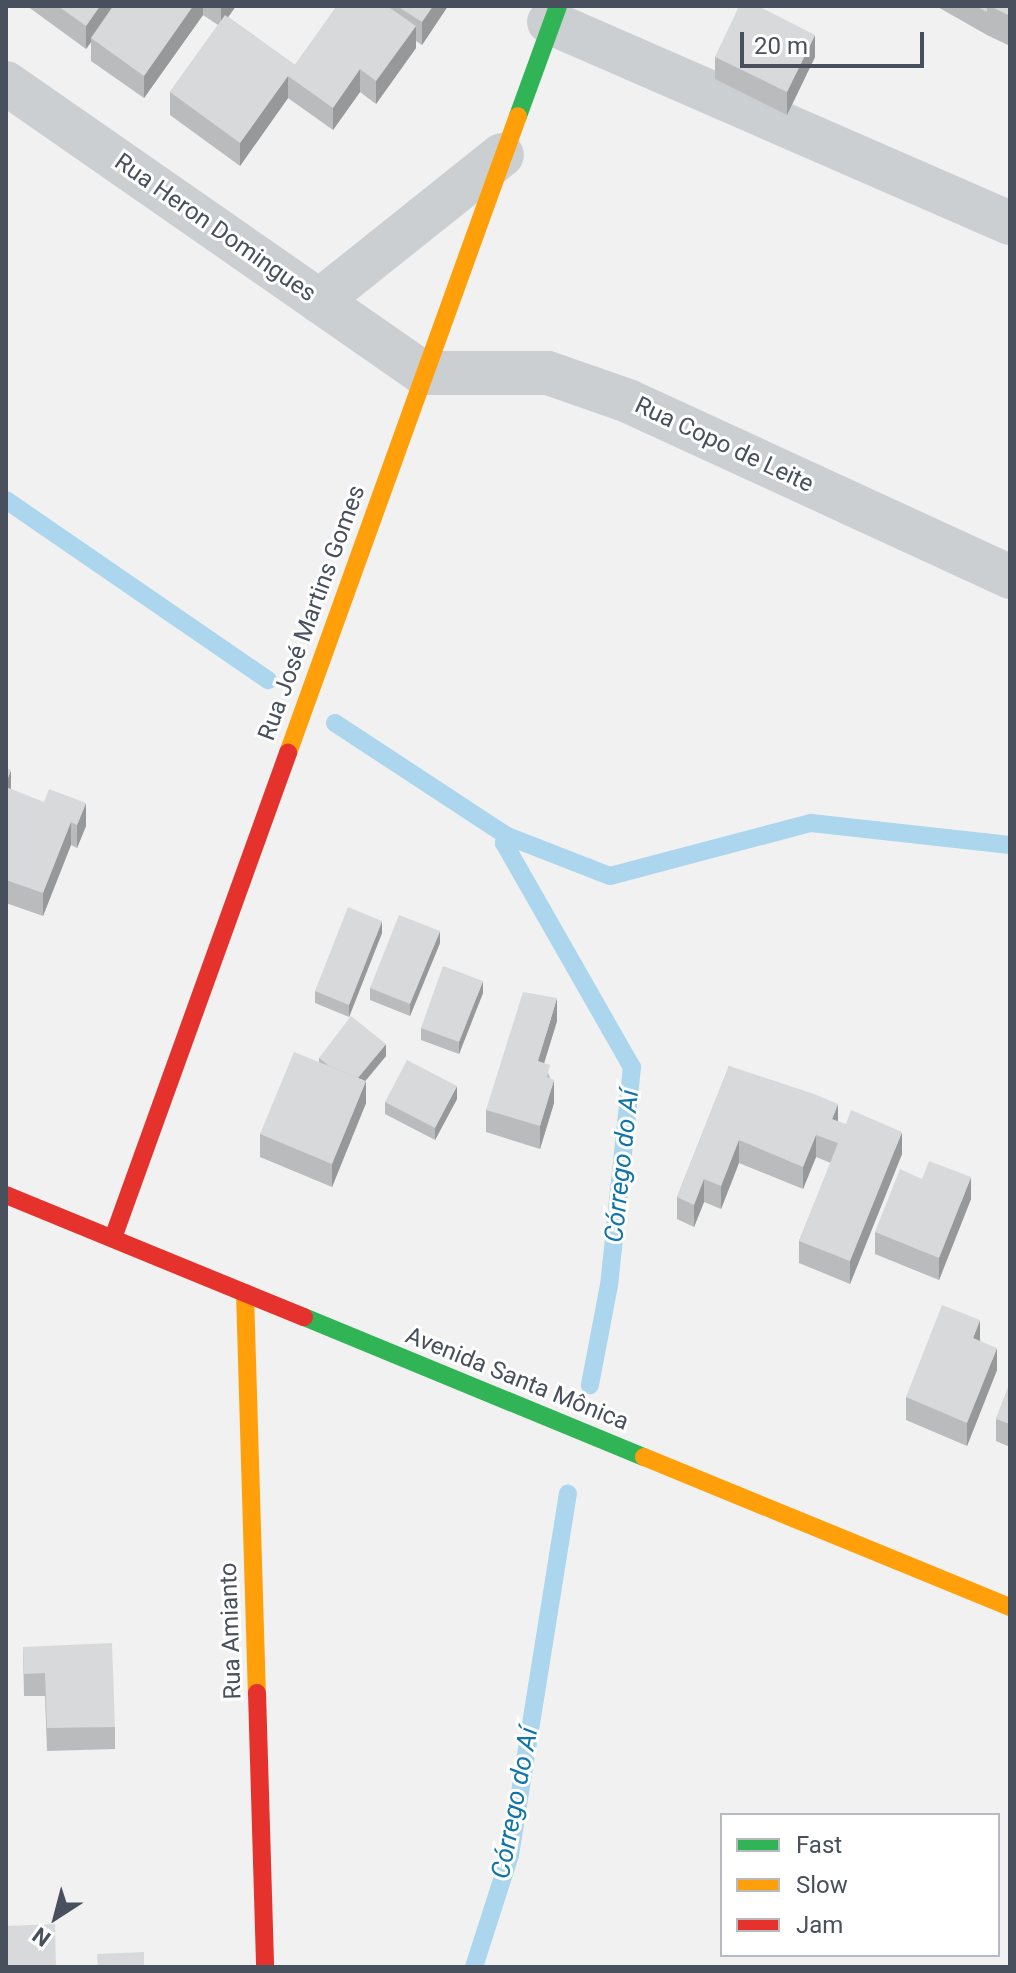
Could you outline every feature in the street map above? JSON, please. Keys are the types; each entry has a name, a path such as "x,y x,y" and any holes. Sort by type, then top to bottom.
{"street":[{"name":"Rua José Martins Gomes","path":"113,1238 553,14"},
{"path":"553,14 1010,223"},
{"name":"Rua Heron Domingues","path":"6,83 423,373"},
{"path":"319,301 502,155"},
{"name":"Rua Copo de Leite","path":"423,373 548,373 628,401 1010,577"},
{"name":"Avenida Santa Mônica","path":"6,1195 1010,1607"},
{"name":"Rua Amianto","path":"245,1293 265,1967"}],"building":[{"path":"58,6 100,6 86,26"},
{"path":"113,6 193,6 144,76 91,38"},
{"path":"337,6 387,6 416,26 376,81 360,69 333,108 288,76 240,143 170,92 225,15 295,65"},
{"path":"397,6 433,6 422,22"},
{"path":"739,6 758,6 815,35 787,92 715,57"},
{"path":"990,6 1010,6 1010,16"},
{"path":"6,787 44,802 49,789 86,803 77,825 71,822 43,893 6,880"},
{"path":"348,907 382,921 349,1005 315,991"},
{"path":"399,915 440,931 410,1004 370,988"},
{"path":"443,966 483,981 459,1042 421,1028"},
{"path":"523,992 557,998 538,1061 550,1065 547,1077 554,1080 540,1126 486,1110"},
{"path":"351,1016 386,1044 358,1078 329,1066 319,1058"},
{"path":"294,1052 366,1081 332,1164 260,1134"},
{"path":"407,1060 457,1086 435,1128 385,1102"},
{"path":"729,1066 838,1104 832,1119 846,1124 851,1110 902,1132 850,1261 799,1241 838,1143 816,1135 803,1167 739,1140 721,1186 704,1179 694,1205 677,1197"},
{"path":"929,1161 971,1177 939,1258 875,1232 900,1169 922,1179"},
{"path":"942,1305 980,1320 973,1338 997,1348 967,1423 906,1397"},
{"path":"1010,1383 1010,1424 996,1419"},
{"path":"112,1643 115,1727 47,1728 45,1673 24,1674 23,1647"},
{"path":"55,1924 56,1967 6,1967 6,1926"},
{"path":"144,1952 144,1967 98,1967 97,1954"}],"waterway":[{"path":"6,500 268,680"},
{"path":"335,723 507,836 610,876 811,823 1010,845"},
{"name":"Córrego do Aí","path":"507,836 504,843 632,1067 609,1285 590,1385"},
{"name":"Córrego do Aí","path":"474,1967 510,1855 568,1494"}],"traffic: fast":[{"path":"518,116 558,6"},
{"path":"304,1317 644,1457"}],"traffic: slow":[{"path":"288,753 518,116"},
{"path":"245,1293 257,1693"},
{"path":"644,1457 1010,1607"}],"traffic: jam":[{"path":"113,1238 288,753"},
{"path":"6,1195 304,1317"},
{"path":"257,1693 265,1967"}]}
